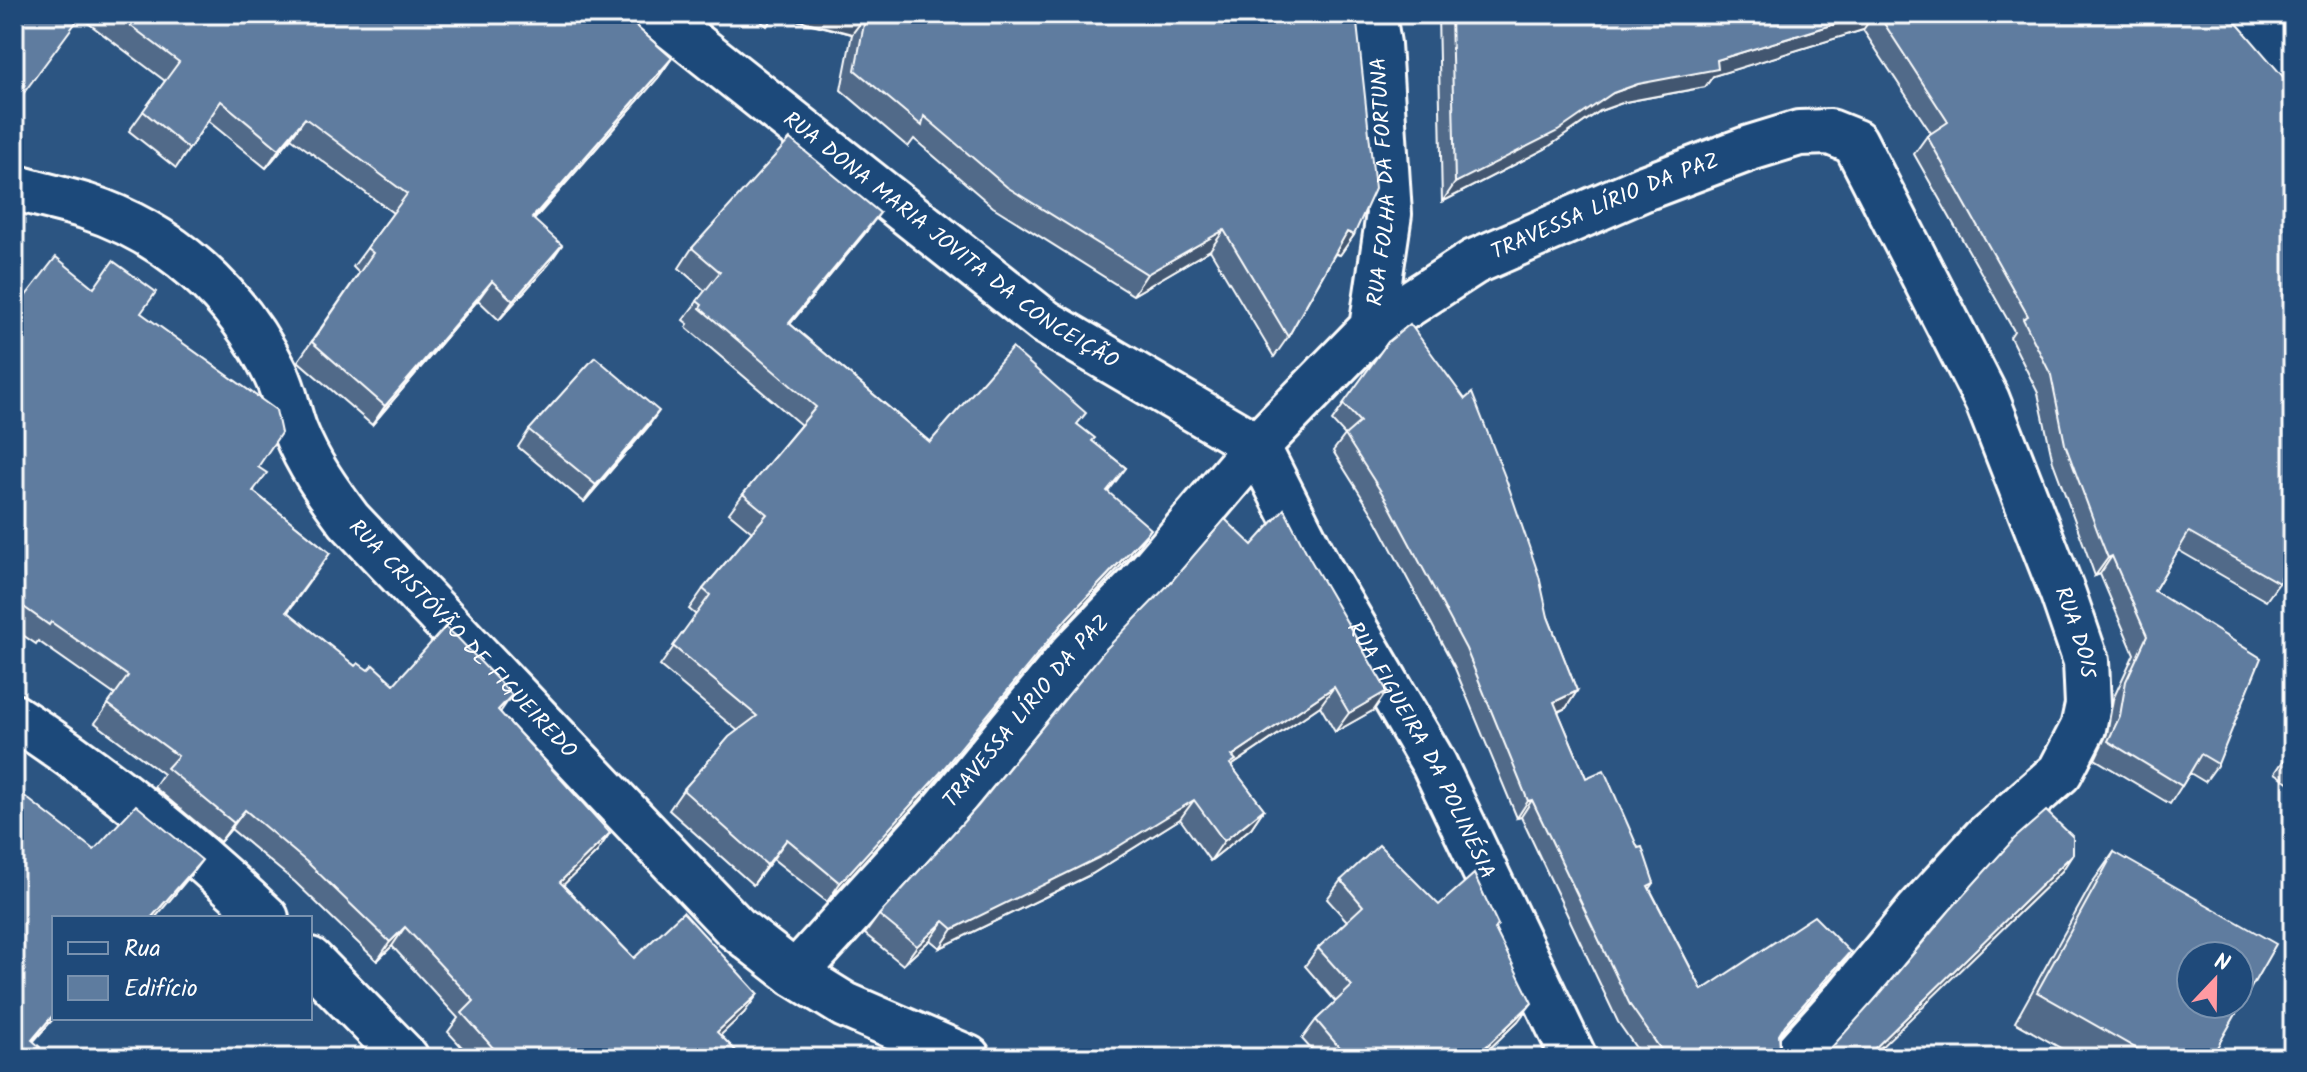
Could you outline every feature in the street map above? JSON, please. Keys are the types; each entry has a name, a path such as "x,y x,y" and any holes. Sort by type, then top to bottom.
{"street":[{"name":"RUA DONA MARIA JOVITA DA CONCEIÇÃO","path":"656,14 1045,322 1257,446"},
{"name":"RUA FOLHA DA FORTUNA","path":"1257,446 1372,328 1389,214 1378,44 1373,14"},
{"path":"2246,14 2293,66"},
{"name":"TRAVESSA LÍRIO DA PAZ","path":"1372,328 1474,262 1658,183 1799,133 1830,132 1855,142"},
{"name":"RUA DOIS","path":"1792,1058 1985,838 2060,772 2083,728 2088,705 2086,661 1987,400 1855,142"},
{"name":"RUA CRISTÓVÃO DE FIGUEIREDO","path":"14,187 87,207 140,230 186,258 226,296 254,335 277,376 307,457 349,520 736,928 795,974 845,1005 968,1058"},
{"name":"TRAVESSA LÍRIO DA PAZ","path":"795,974 945,809 1073,653 1139,585 1257,446"},
{"name":"RUA FIGUEIRA DA POLINÉSIA","path":"1257,446 1318,566 1434,764 1574,1058"},
{"path":"14,717 123,796 264,916"},
{"path":"312,962 406,1058"}],"building":[{"path":"14,14 82,14 14,106"},
{"path":"115,14 622,14 672,58 532,218 562,245 513,301 492,281 385,406 312,342 373,253 367,248 407,194 305,118 279,149 221,101 189,149 143,111 179,62"},
{"path":"866,14 1356,14 1375,189 1354,235 1347,232 1288,337 1224,230 1147,274 1007,187 924,116 922,126 855,70"},
{"path":"1451,14 1868,14 1717,60 1718,69 1638,84 1613,93 1558,131 1455,183"},
{"path":"1878,14 2229,14 2293,88 2293,547 2279,583 2189,532 2154,591 2261,658 2218,764 2201,754 2182,786 2108,741 2120,716 2126,681 2147,636 2112,556 2108,558 2065,444 2051,375 2023,319 2028,316 1927,136 1948,122"},
{"path":"790,139 880,213 789,323 930,442 1012,348 1086,413 1077,424 1095,438 1092,441 1126,468 1107,491 1151,529 1067,618 940,773 840,883 787,839 767,865 683,790 729,737 757,716 673,646 710,595 703,589 767,514 743,494 816,407 700,308 702,305 697,301 720,272 692,248"},
{"path":"56,257 94,288 113,261 156,292 141,313 276,410 281,433 258,467 267,473 253,491 330,553 287,611 355,666 358,663 368,670 373,665 394,684 445,627 456,636 512,695 498,710 610,833 560,882 634,958 683,912 758,994 717,1032 743,1058 502,1058 462,1013 474,1001 405,927 390,942 308,863 245,810 234,823 167,768 178,756 108,704 128,676 14,600 14,311"},
{"path":"1410,324 1465,399 1472,393 1507,482 1539,576 1548,617 1577,691 1554,702 1586,778 1604,770 1638,848 1642,847 1654,883 1648,886 1702,990 1814,916 1850,952 1785,1025 1779,1035 1780,1048 1786,1058 1668,1058 1630,1005 1532,800 1528,801 1466,649 1387,501 1345,435 1360,422 1343,404 1388,342"},
{"path":"595,357 659,411 596,485 529,430"},
{"path":"1284,509 1387,691 1349,713 1334,687 1232,756 1236,760 1230,764 1264,809 1224,841 1194,800 1106,854 953,929 944,921 917,946 879,915 978,806 1105,650 1171,582 1225,519 1252,545"},
{"path":"14,788 94,850 136,805 202,860 153,916 52,916 52,1016 32,1040 40,1047 31,1058 14,1058"},
{"path":"2046,811 2073,837 2073,854 1865,1058 1822,1058 2014,839"},
{"path":"1379,845 1439,905 1474,874 1498,925 1495,929 1532,1003 1474,1058 1348,1058 1316,1020 1352,986 1318,948 1363,906 1341,880"},
{"path":"2114,852 2276,944 2255,981 2255,940 2175,940 2175,1020 2233,1020 2211,1058 2153,1058 2037,992"},
{"path":"873,1051 880,1058 865,1058"},
{"path":"950,1052 962,1058 944,1058"}]}
